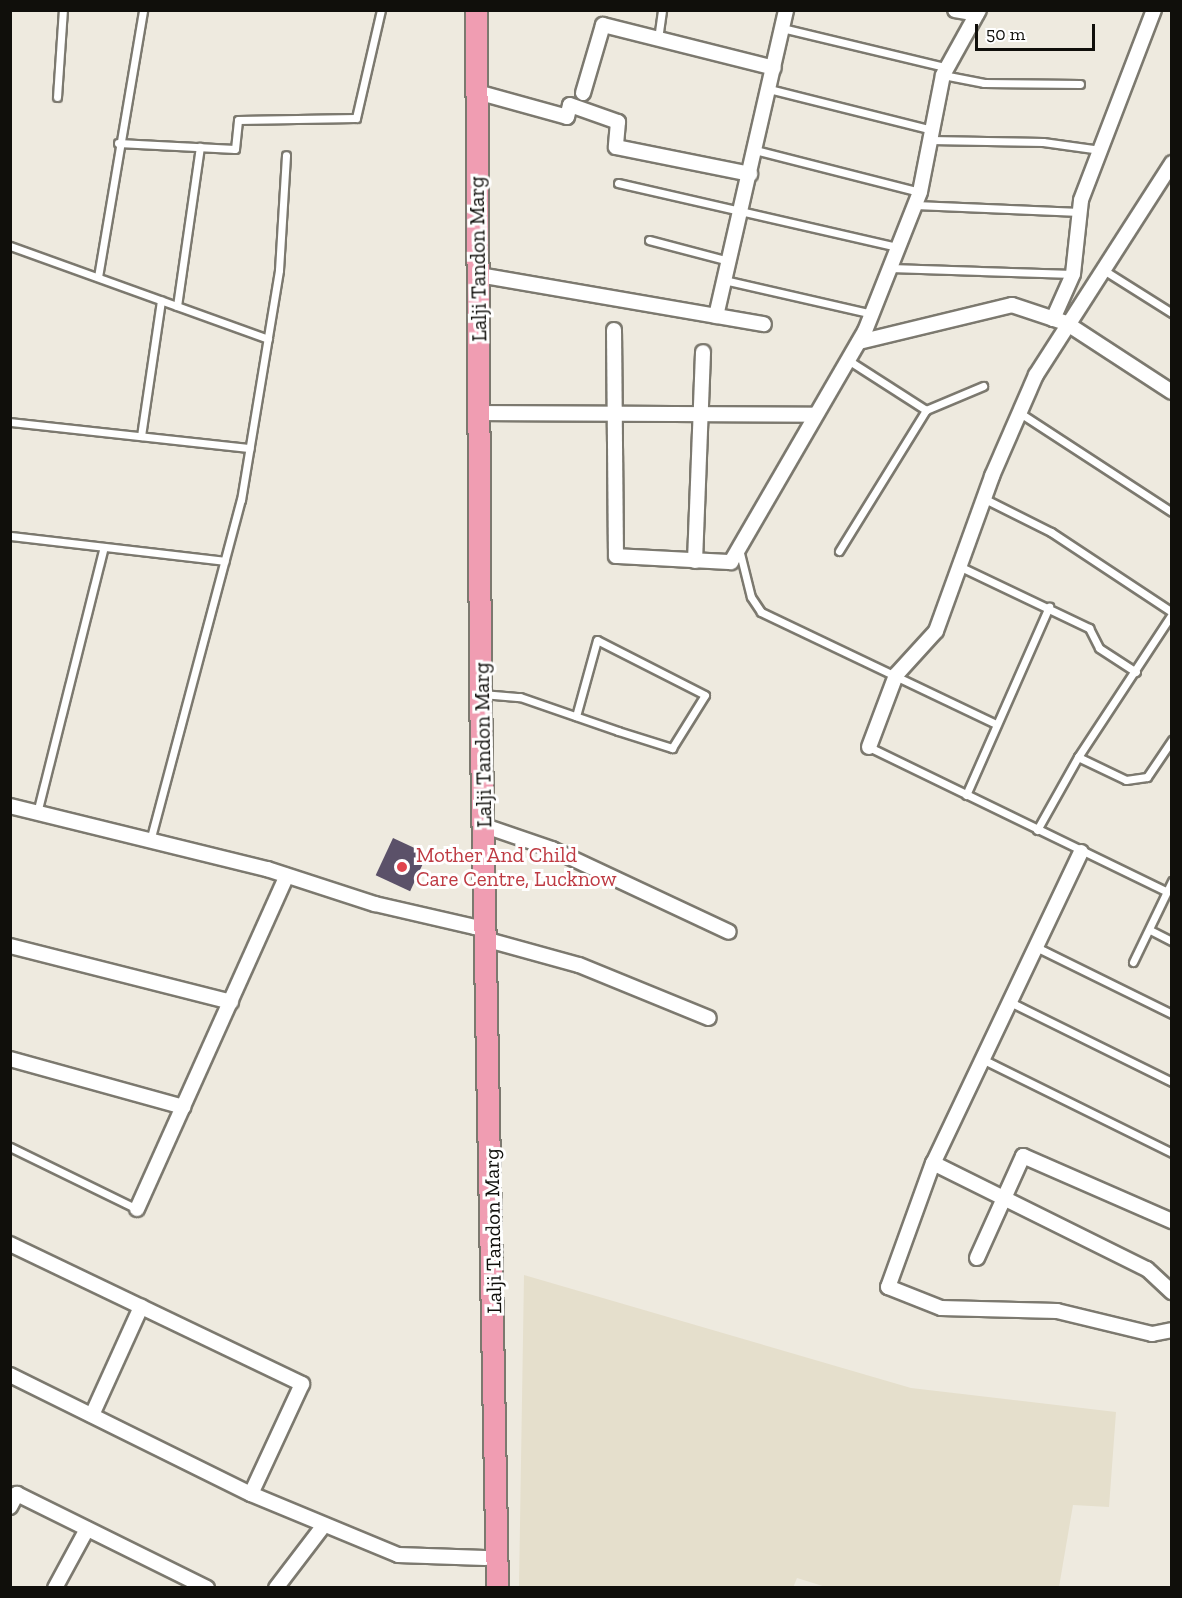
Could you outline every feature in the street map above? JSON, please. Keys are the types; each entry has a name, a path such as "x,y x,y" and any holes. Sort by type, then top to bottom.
{"main road":[{"name":"Lalji Tandon Marg","path":"466,10 473,306 476,694 484,931"},
{"name":"Lalji Tandon Marg","path":"476,10 479,275 473,306 480,413 476,694 485,826 484,931 490,1424 497,1587"},
{"name":"Lalji Tandon Marg","path":"485,1587 490,1424"}],"street":[{"path":"716,316 786,10"},
{"path":"614,330 617,416 616,556 725,564 740,549 859,342 872,314 917,199 945,72 978,12 955,10"},
{"path":"869,747 896,675 936,631 963,568 985,499 1060,321 1073,274 1080,212 1100,150 1154,10"},
{"path":"583,93 603,25 774,68"},
{"path":"477,92 567,117 570,105 618,122 616,147 750,174"},
{"path":"1060,321 1102,269 1172,163"},
{"path":"479,275 764,324"},
{"path":"859,342 1012,305 1060,321 1172,392"},
{"path":"695,561 703,352"},
{"path":"480,413 617,416 815,415"},
{"path":"10,806 287,876 484,931 579,965 710,1018"},
{"path":"485,826 552,849 729,932"},
{"path":"1081,852 933,1163 888,1281 893,1291 941,1308 1058,1311 1152,1334 1172,1330"},
{"path":"137,1209 287,876"},
{"path":"10,946 231,1002"},
{"path":"10,1059 183,1107"},
{"path":"977,1258 1001,1197 1023,1156 1172,1221"},
{"path":"933,1163 1147,1269 1172,1292"},
{"path":"10,1244 302,1384 251,1494"},
{"path":"92,1415 141,1307"},
{"path":"10,1375 251,1494 398,1556 485,1558"},
{"path":"10,1507 17,1494 207,1587"},
{"path":"276,1587 324,1525"},
{"path":"55,1587 87,1529"}],"lane":[{"path":"57,97 63,10"},
{"path":"98,277 118,143 143,10"},
{"path":"118,143 235,149 238,120 356,118 381,10"},
{"path":"658,39 662,10"},
{"path":"782,28 984,83 1080,84"},
{"path":"769,89 931,135 1043,142 1100,150"},
{"path":"177,306 200,147"},
{"path":"755,150 917,199 1080,212"},
{"path":"150,841 225,561 249,448 279,270 286,155"},
{"path":"618,183 898,247"},
{"path":"649,240 729,261"},
{"path":"10,246 268,339"},
{"path":"890,268 1073,274"},
{"path":"1102,269 1172,313"},
{"path":"724,280 872,314"},
{"path":"141,436 161,300"},
{"path":"848,360 926,410"},
{"path":"839,551 926,410 983,386"},
{"path":"1020,413 1172,512"},
{"path":"10,422 249,448"},
{"path":"985,499 1051,532 1172,613 1136,672 1078,757 1037,830"},
{"path":"10,536 225,561"},
{"path":"38,813 104,547"},
{"path":"740,549 751,597 761,612 996,724"},
{"path":"963,568 1089,628 1099,648 1136,672"},
{"path":"966,795 1049,607"},
{"path":"476,694 520,697 576,716 672,748 705,695 597,640 576,716"},
{"path":"1078,757 1126,780 1147,777 1172,740"},
{"path":"869,747 1081,852 1166,891"},
{"path":"1133,962 1172,880"},
{"path":"1150,930 1172,941"},
{"path":"1036,947 1172,1014"},
{"path":"1010,1002 1172,1082"},
{"path":"982,1059 1172,1153"},
{"path":"10,1147 137,1209"}],"shaded area":[{"path":"524,1275 911,1388 1116,1412 1109,1507 1073,1505 1059,1587 829,1588 797,1578 793,1588 519,1587"}],"building":[{"path":"393,838 427,854 410,891 376,875"}],"place":[{"name":"Mother And Child Care Centre, Lucknow","path":"402,867"}]}
